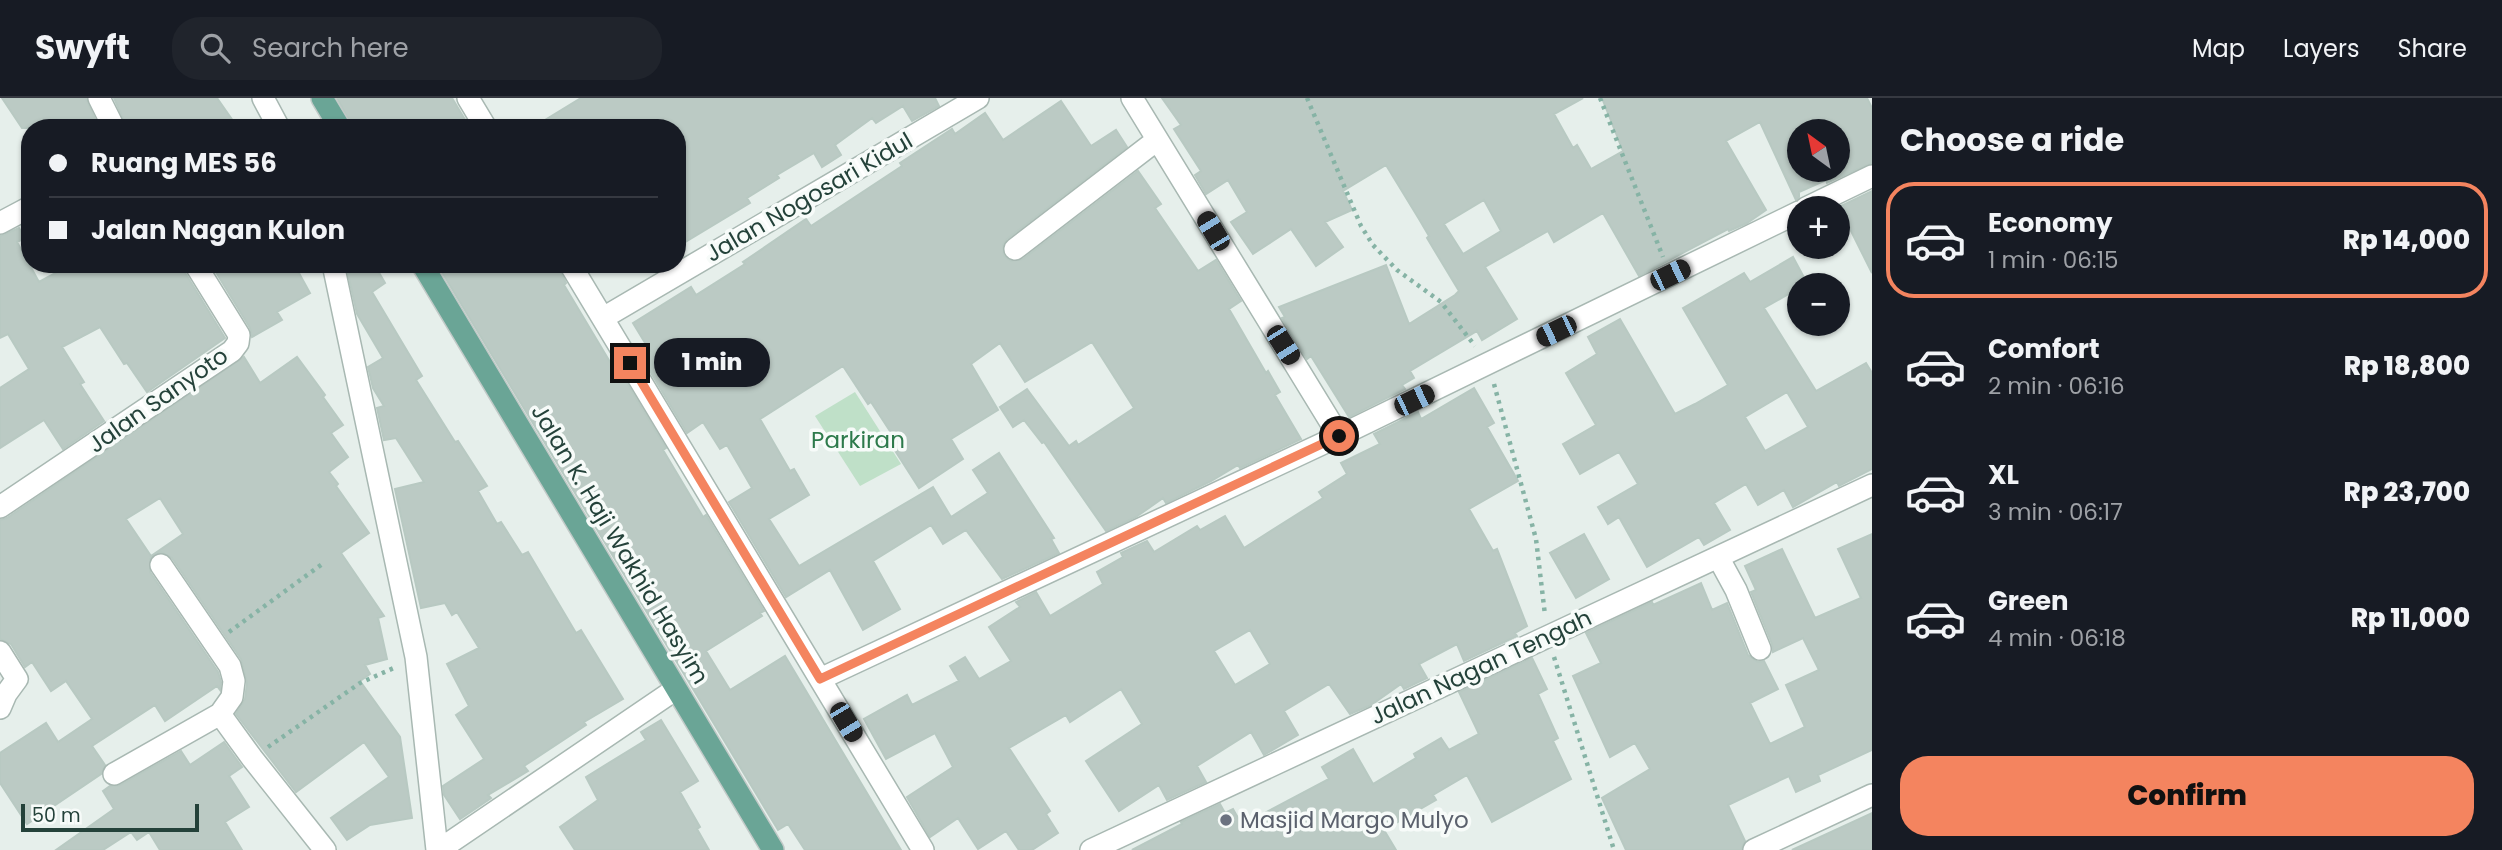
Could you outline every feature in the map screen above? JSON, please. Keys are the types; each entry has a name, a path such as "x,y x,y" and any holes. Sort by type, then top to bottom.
{"main road":[{"path":"322,98 335,119"},
{"name":"Jalan K. Haji Wakhid Hasyim","path":"427,273 773,850"}],"street":[{"path":"99,98 110,119"},
{"path":"263,98 274,119"},
{"path":"468,98 481,119"},
{"name":"Jalan Nogosari Kidul","path":"686,269 978,98"},
{"path":"1132,98 1339,436"},
{"path":"1015,249 1157,140"},
{"path":"1831,196 1872,176"},
{"path":"0,223 21,212"},
{"path":"820,679 1339,436 1787,218"},
{"name":"Jalan Sanyoto","path":"0,507 232,351 238,343 239,335 200,273"},
{"path":"335,273 416,657 438,850 676,690"},
{"path":"576,273 923,850"},
{"name":"Jalan Nogosari Kidul","path":"603,318 680,273"},
{"name":"Jalan Nagan Tengah","path":"1091,850 1872,485"},
{"path":"1718,557 1736,590 1760,649"},
{"path":"114,774 220,714 232,697 234,681 230,666 160,565"},
{"path":"0,652 17,680 6,694 0,708"},
{"path":"220,714 325,850"},
{"path":"1754,850 1872,795"}],"path":[{"path":"1307,98 1361,226 1373,245 1397,270 1441,302 1488,364 1536,539 1547,636 1614,850"},
{"path":"1600,98 1670,275"},
{"path":"215,642 325,562"},
{"path":"252,758 360,683 416,657"}],"green space":[{"name":"Parkiran","path":"855,392 901,464 860,486 815,416"}],"building":[{"path":"2,98 86,98 95,119 21,119 21,126"},
{"path":"114,98 217,98 232,119 123,119"},
{"path":"337,98 452,98 465,119 348,119"},
{"path":"581,98 935,98 939,106 912,121 903,106 876,123 872,118 835,145 841,155 822,167 814,153 777,175 779,178 747,198 750,203 686,242 686,119 547,119"},
{"path":"1162,98 1583,98 1554,114 1573,148 1577,145 1591,169 1623,151 1602,98 1867,98 1872,108 1872,163 1850,173 1850,119 1787,119 1787,180 1760,122 1726,141 1766,210 1747,223 1729,231 1728,229 1639,276 1603,213 1554,242 1548,231 1485,267 1517,319 1482,340 1477,331 1410,371 1414,378 1402,385 1405,389 1349,417 1311,356 1307,359 1282,318 1285,317 1279,307 1386,265 1409,324 1459,291 1386,165 1343,191 1352,210 1325,222 1343,247 1316,266 1291,229 1253,254 1231,222 1247,212 1228,180 1206,194 1195,175 1201,171 1174,129 1181,125","holes":["1484,200 1501,231 1463,254 1444,224"]},
{"path":"1061,101 1091,146 1116,130 1127,147 1007,239 1003,245 1004,256 1011,261 1023,259 1138,171 1161,204 1155,208 1198,271 1216,260 1241,301 1229,309 1280,392 1275,395 1301,439 1240,468 1238,465 1166,503 1163,498 1136,517 1106,531 1044,442 1042,443 1024,420 1013,427 1000,407 1027,389 1069,446 1076,441 1078,445 1134,408 1092,342 1025,382 1000,343 971,364 998,410 951,439 963,459 919,488 894,449 899,445 843,366 760,419 790,471 794,469 809,495 769,519 799,566 933,487 951,517 988,493 973,470 999,453 1054,538 1051,539 1059,553 1002,579 966,530 943,544 931,525 873,561 900,609 863,630 830,570 786,597 729,502 752,488 727,445 720,449 703,422 687,433 641,356 650,351 633,323 691,287 696,295 745,264 743,262 806,219 811,226 902,166 900,163 952,129 955,134 985,113 1003,140"},
{"path":"1788,182 1822,182 1799,192 1799,196 1794,196"},
{"path":"1872,191 1872,273 1850,229 1850,202"},
{"path":"19,228 21,240 17,242 21,249 21,273 34,273 39,282 56,273 185,273 225,338 147,392 127,363 124,364 100,327 62,347 84,382 80,384 104,421 63,449 44,420 0,448 0,388 29,369 8,334 0,338 0,236"},
{"path":"1794,259 1802,273 1787,273 1787,295 1764,308 1816,391 1866,363 1872,373 1872,469 1839,486 1837,482 1793,507 1784,490 1758,505 1746,484 1714,503 1730,530 1704,545 1699,537 1647,567 1619,517 1608,524 1598,507 1638,484 1619,452 1580,474 1563,444 1596,425 1566,373 1597,354 1588,337 1620,319 1675,414 1695,404 1728,385 1683,308 1744,273 1750,282","holes":["1787,392 1808,427 1765,451 1745,417"]},
{"path":"216,273 299,273 310,293 277,312 282,320 252,337 250,328"},
{"path":"379,273 385,283 372,292 422,376 416,380 455,442 458,441 487,486 478,491 497,524 501,522 522,555 528,552 576,633 581,630 623,699 584,722 586,725 524,766 528,771 488,795 491,798 460,819 444,795 443,786 484,759 456,715 469,706 447,664 479,648 457,612 452,615 445,603 421,608 395,489 424,482 396,438 384,440 377,408 384,406 373,388 368,367 383,358 357,314 348,274"},
{"path":"442,273 561,273 566,283 564,285 616,372 619,370 666,448 663,450 703,517 706,515 764,611 760,613 762,616 706,651 730,690 785,656 901,850 805,850 788,824 778,830"},
{"path":"244,357 260,383 297,357 343,425 331,433 348,457 329,472 369,533 341,553 384,616 378,618 387,659 365,665 370,674 360,681 400,737 412,818 370,825 347,840 331,818 389,777 364,742 296,792 236,714 245,699 247,683 241,659 172,558 161,552 150,559 150,572 218,672 220,690 217,686 165,721 155,705 92,746 105,765 101,774 27,824 0,783 0,753 46,723 58,742 92,719 66,681 51,691 32,662 25,667 11,644 0,639 0,520 7,518","holes":["160,498 183,534 151,556 126,519"]},
{"path":"1474,388 1494,423 1487,427 1518,481 1469,509 1493,551 1497,549 1527,626 1515,633 1517,636 1464,661 1457,644 1419,664 1427,678 1404,689 1401,684 1371,705 1350,714 1329,684 1284,711 1298,735 1264,755 1251,732 1197,766 1206,782 1167,800 1159,785 1119,811 1086,761 1142,724 1121,689 1070,722 1066,715 1009,748 1050,811 1046,814 1058,833 1032,850 1019,850 1006,831 978,849 958,818 930,837 907,797 953,767 935,733 886,759 864,719 907,695 912,705 959,681 950,666 965,657 979,679 1011,661 989,627 1020,607 1016,602 1036,592 1050,616 1103,584 1097,572 1123,557 1121,553 1147,541 1154,552 1197,526 1200,530 1225,516 1244,548 1323,498 1319,492 1347,474 1341,463 1380,444 1374,434 1418,412 1421,419","holes":["1250,630 1270,664 1235,685 1214,651"]},
{"path":"1584,534 1609,579 1576,598 1550,553"},
{"path":"1872,534 1872,750 1818,775 1820,781 1796,792 1789,776 1728,805 1745,841 1741,850 1626,850 1602,798 1650,769 1635,743 1610,757 1573,676 1601,663 1586,633 1652,602 1653,605 1701,583 1712,610 1727,603 1748,655 1758,662 1764,661 1778,689 1750,703 1770,744 1805,727 1786,685 1819,670 1803,638 1773,652 1751,592 1756,590 1745,566 1782,549 1815,618 1861,598 1838,549"},
{"path":"1532,658 1547,689 1538,694 1558,738 1553,741 1571,779 1492,822 1467,775 1433,795 1436,800 1384,830 1396,850 1132,850 1182,824 1181,822 1220,804 1225,813 1233,809 1242,825 1329,779 1322,767 1353,749 1373,784 1416,758 1414,754 1441,738 1449,750 1479,734 1459,692"},
{"path":"661,720 698,781 680,792 700,827 697,829 709,850 575,850 560,827 598,800 586,777 646,740 641,732"},
{"path":"224,742 242,767 229,776 249,807 225,822 242,850 160,850 149,832 137,840 131,832 103,850 56,850 114,809 103,791 110,786 120,785 181,751 190,765"},
{"path":"1872,813 1872,850 1792,850"}],"place":[{"name":"Masjid Margo Mulyo","path":"1226,820"}],"route":[{"path":"630,363 820,679 1339,436"}]}
